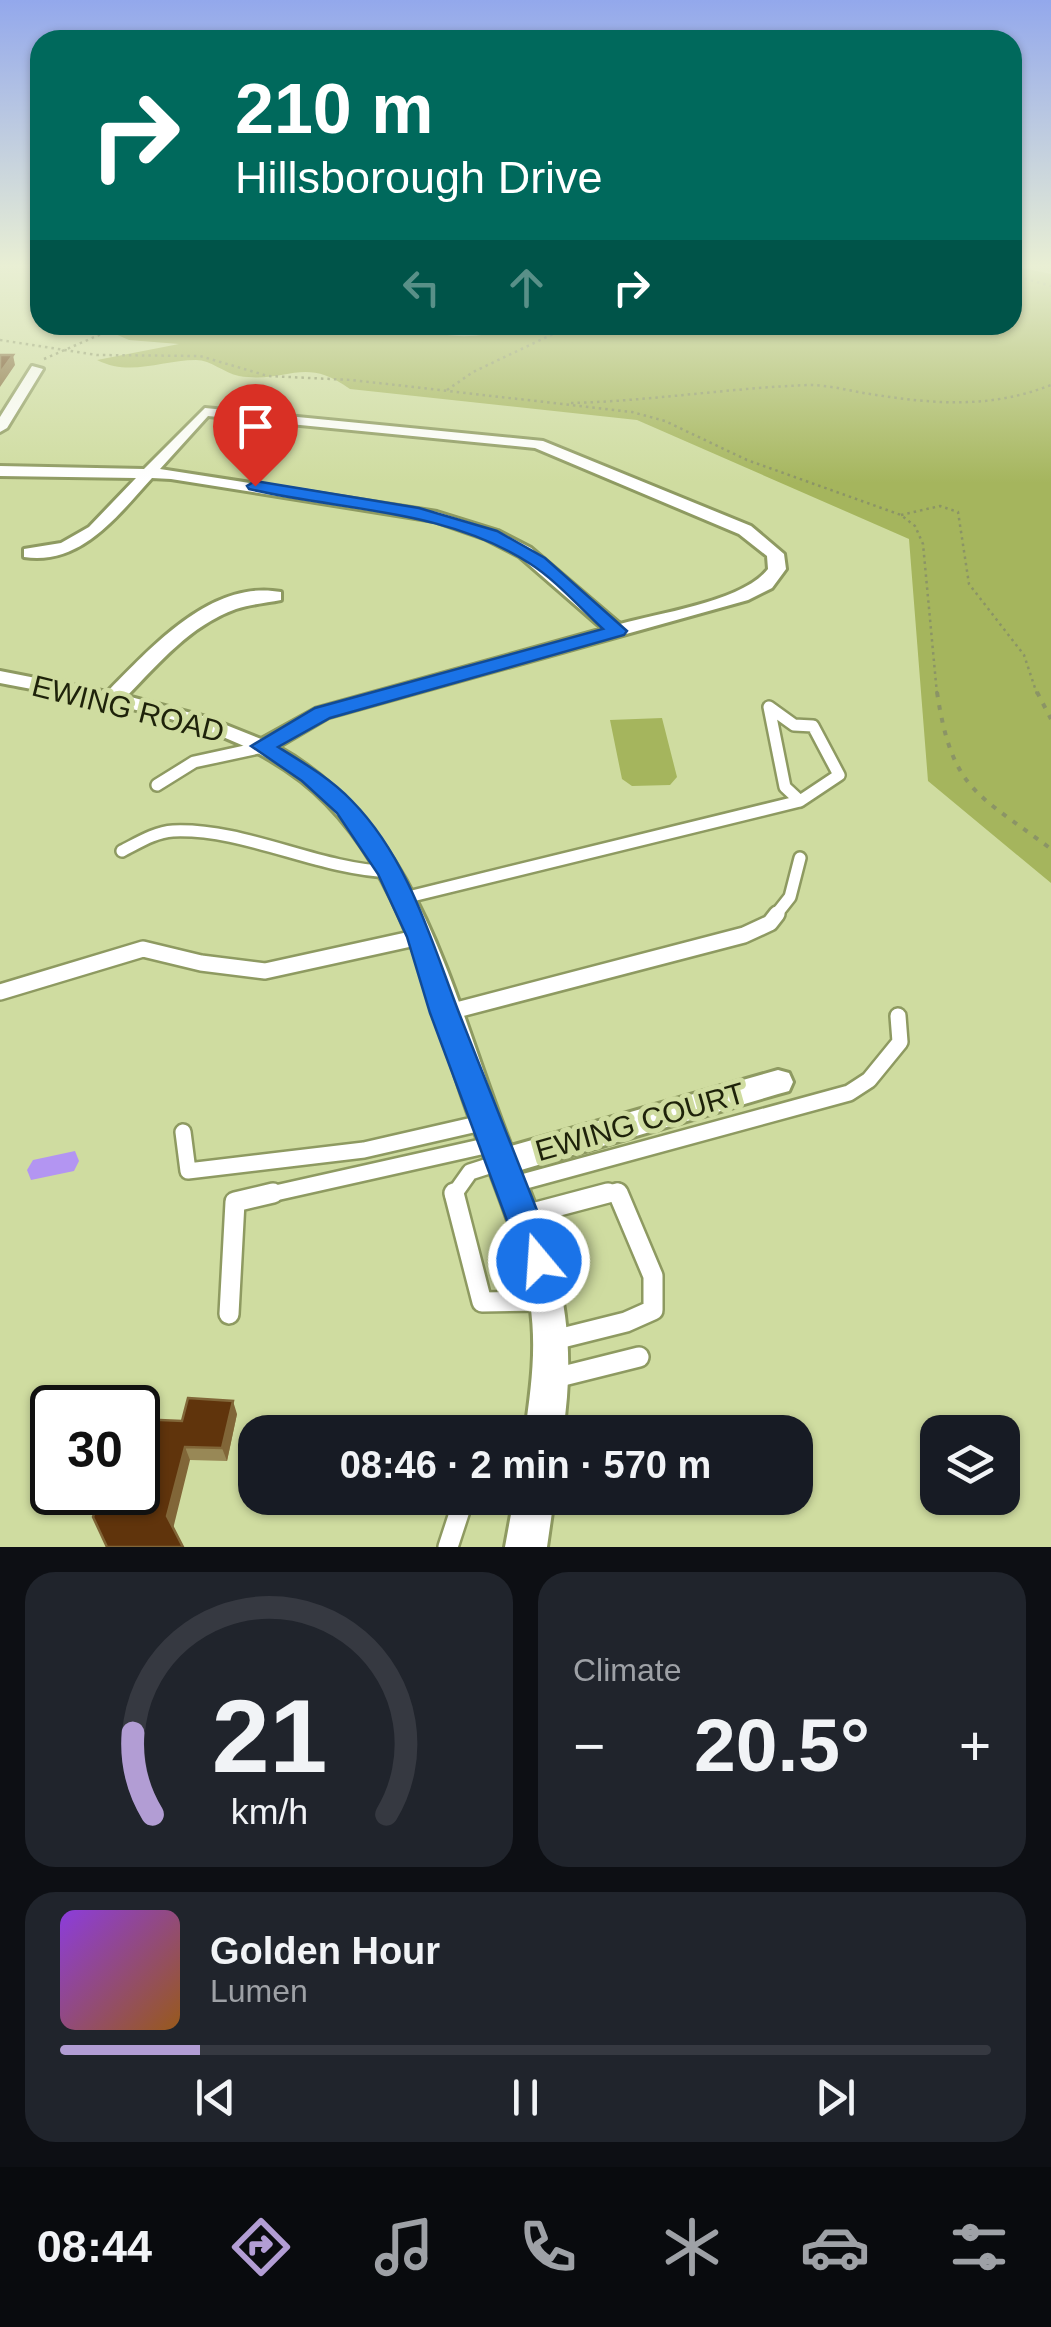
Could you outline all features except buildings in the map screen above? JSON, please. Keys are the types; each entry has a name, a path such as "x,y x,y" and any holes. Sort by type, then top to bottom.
{"street":[{"path":"0,428 37,370"},
{"path":"30,553 66,547 87,537 205,412 538,444 744,530 774,554 777,569 766,584 742,596 322,713 262,746"},
{"path":"0,470 149,472 386,507 474,528 538,561 617,631"},
{"path":"112,700 180,634 213,608 243,599 275,596"},
{"name":"EWING ROAD","path":"0,677 202,723 262,746 310,776 346,808 404,898 498,1153 525,1215 554,1340 546,1415"},
{"name":"EWING COURT","path":"498,1153 778,1082"},
{"path":"526,1547 531,1515"}],"lane":[{"path":"404,898 800,802 839,775 812,726 794,725 769,707 785,787 800,802"},
{"path":"157,785 172,768 194,760 243,755 262,746"},
{"path":"122,850 170,831 223,839 360,873 390,872"},
{"path":"445,1013 744,935 770,923 790,897 800,858"},
{"path":"0,992 143,949 200,963 264,972 420,937"},
{"path":"228,1314 235,1202 848,1093 869,1080 900,1042 898,1016"},
{"path":"183,1132 188,1170 364,1150 498,1153"},
{"path":"498,1153 470,1172 453,1195 482,1302 548,1301"},
{"path":"525,1215 617,1191 653,1276 653,1310 626,1322 554,1340"},
{"path":"551,1380 639,1357"},
{"path":"448,1547 458,1515"}],"path":[{"path":"37,370 46,358 92,338"},
{"path":"447,390 473,372 544,338"},
{"path":"564,404 813,385 921,402 975,404 1023,396 1051,385"},
{"path":"902,515 940,506 958,512 966,531 966,576 974,592 1025,656 1034,689 1051,719"}],"green space":[{"path":"125,338 1051,338 1051,883 928,781 909,539 637,420 350,389 334,379 307,372 256,377 239,376 202,361 122,367 97,360 179,344"},
{"path":"662,718 677,777 670,785 632,786 622,779 610,720"}],"shaded area":[{"path":"75,1151 79,1161 74,1171 31,1180 27,1170 33,1160"}],"route":[{"path":"255,486 419,513 492,535 538,561 617,631 322,713 262,746 310,776 346,808 404,898 539,1261"}]}
